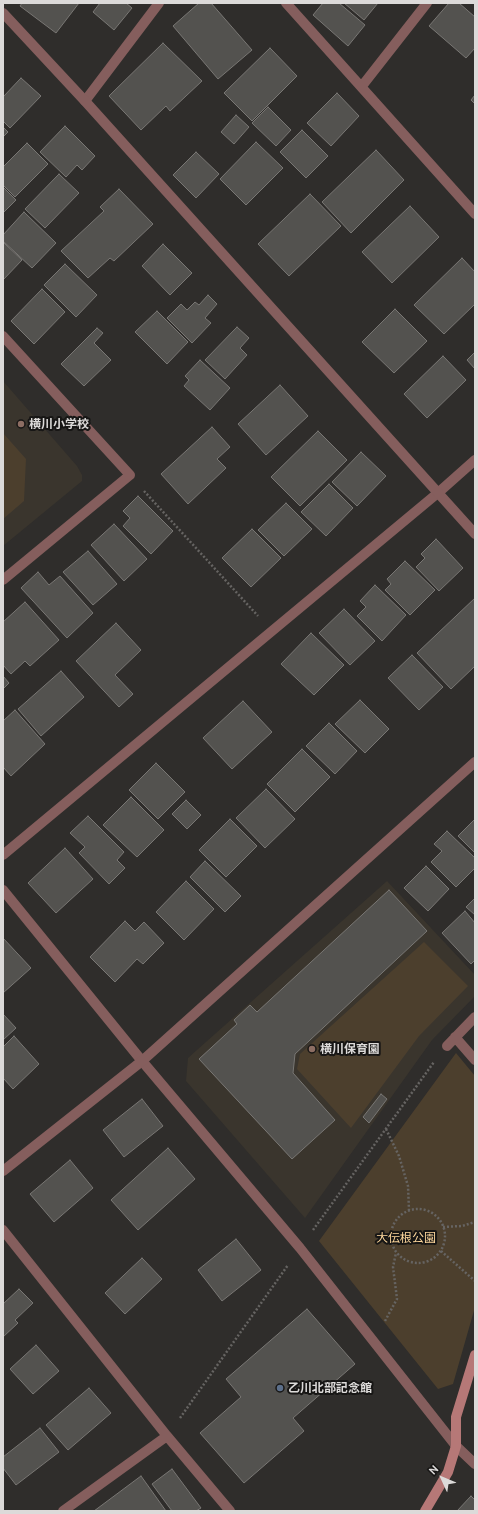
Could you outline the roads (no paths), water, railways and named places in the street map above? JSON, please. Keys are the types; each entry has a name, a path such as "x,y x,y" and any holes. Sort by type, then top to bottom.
{"main road":[{"path":"425,1511 448,1472 456,1446 456,1418 475,1355"}],"street":[{"path":"86,100 159,3"},
{"path":"286,3 362,86 475,214"},
{"path":"362,86 427,3"},
{"path":"3,14 86,100 439,492 475,534"},
{"path":"3,336 130,475 3,580"},
{"path":"3,855 439,492 475,460"},
{"path":"3,1171 142,1061 475,762"},
{"path":"3,890 142,1061 300,1248 456,1446 475,1464"},
{"path":"447,1046 475,1017"},
{"path":"455,1037 475,1060"},
{"path":"3,1230 167,1436 230,1511"},
{"path":"63,1511 167,1436"}],"place":[{"name":"横川小学校","path":"21,424"},
{"name":"横川保育園","path":"312,1049"},
{"name":"乙川北部記念館","path":"280,1388"}],"park label":[{"name":"大伝根公園","path":"406,1238"}]}
